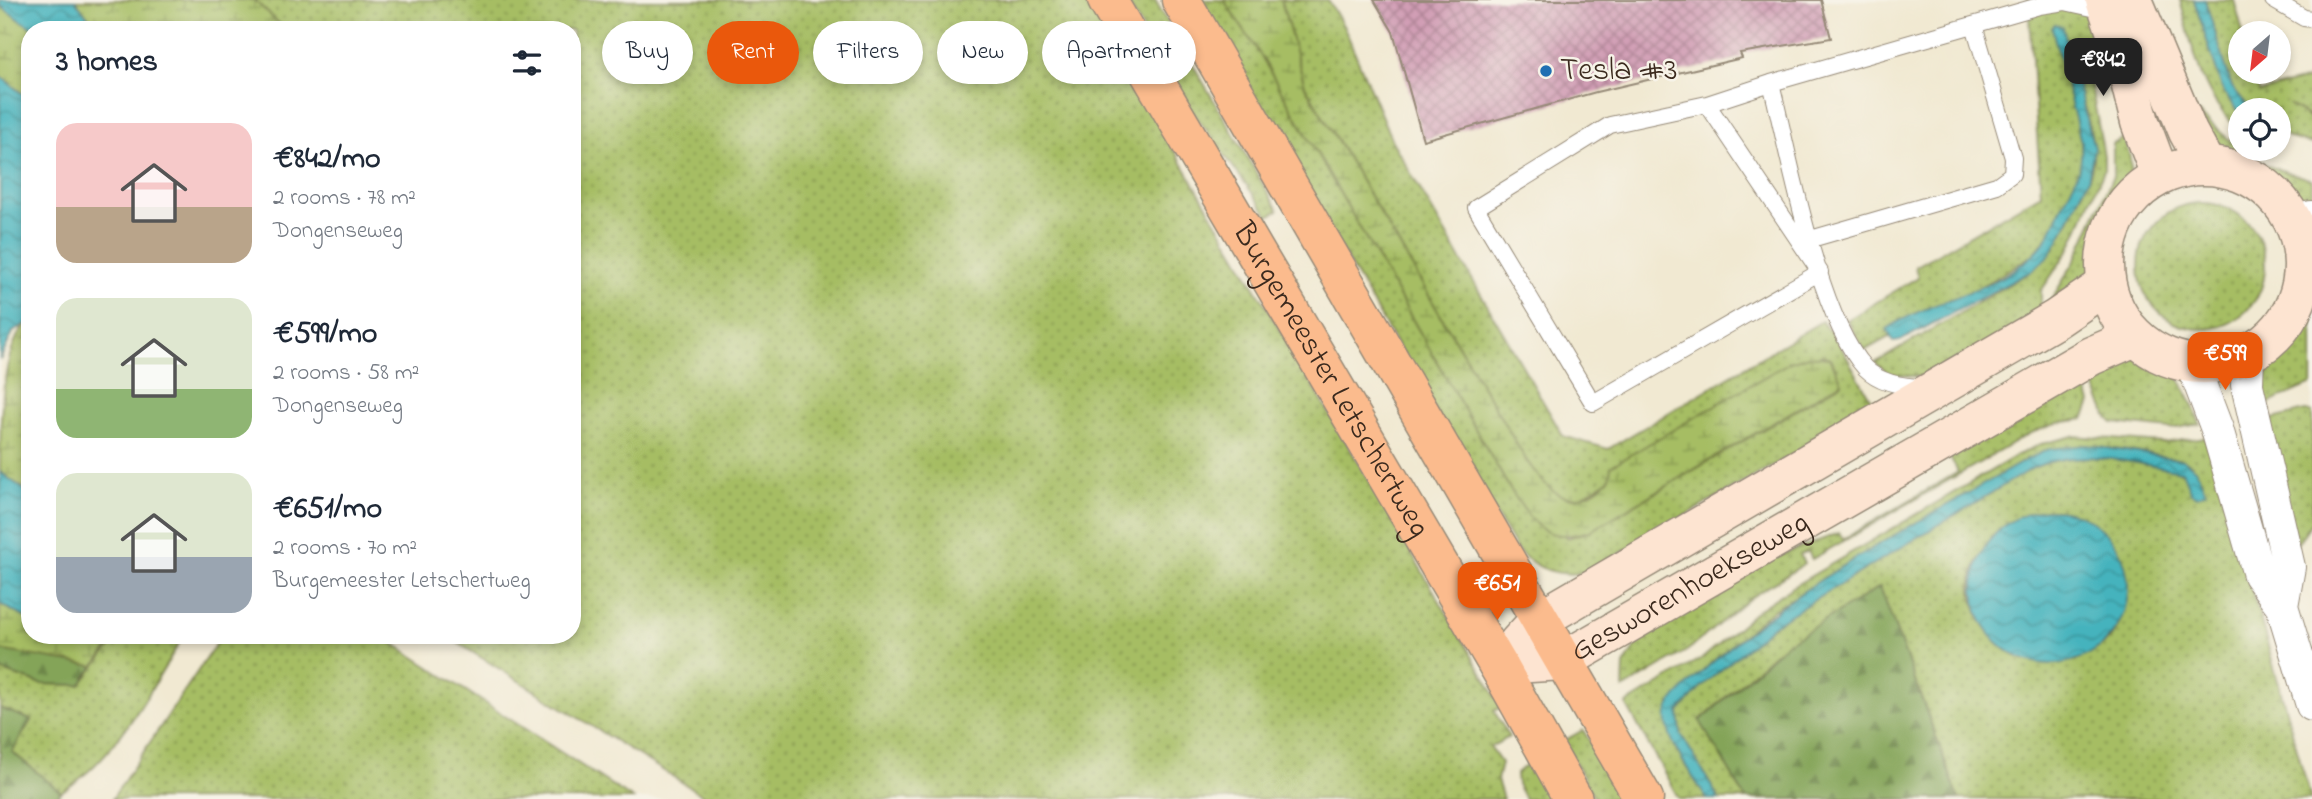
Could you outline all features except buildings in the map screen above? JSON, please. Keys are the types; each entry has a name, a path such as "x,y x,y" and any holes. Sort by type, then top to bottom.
{"main road":[{"name":"Burgemeester Letschertweg","path":"1107,0 1498,665 1573,799"},
{"name":"Burgemeester Letschertweg","path":"1181,0 1644,799"}],"street":[{"path":"2115,4 2206,165"},
{"path":"2115,4 2123,54 2140,122 2160,175"},
{"path":"2206,165 2227,168 2266,187 2302,219 2300,238 2307,272 2285,321 2265,343 2248,354 2211,364 2192,363 2161,355 2135,337 2117,314 2106,285 2104,259 2109,233 2120,209 2138,190 2160,175 2182,167 2206,165"},
{"name":"Gesworenhoekseweg","path":"1498,665 1539,620 2056,319 2106,285"},
{"name":"Gesworenhoekseweg","path":"1498,665 1563,661 2091,356 2135,337"},
{"path":"2248,354 2247,385 2289,567 2282,606"},
{"path":"2192,363 2213,417 2259,575 2282,606 2312,705"}],"lane":[{"path":"2273,0 2304,18 2312,19"},
{"path":"1820,272 1593,402 1476,208 1610,125 1707,104 1974,25 2065,2 2115,4"},
{"path":"1811,239 1997,185 2012,174 2013,158 1974,25"},
{"path":"1771,83 1820,272 1838,323 1866,368 1881,379 1911,387 1938,387"},
{"path":"1707,104 1820,272"}],"green space":[{"path":"75,0 254,0 276,21 91,21"},
{"path":"254,0 1086,0 1098,21 1042,21 1042,84 1135,84 1502,707 1494,711 1509,737 1490,747 1501,763 1497,780 1503,799 709,799 459,644 581,644 581,21 276,21"},
{"path":"1126,0 1155,0 1167,21 1138,21"},
{"path":"1195,0 1224,0 1263,59 1510,489 1568,538 1590,531 1842,383 1831,358 1821,355 1580,497 1562,496 1548,488 1526,460 1305,86 1281,0 1328,0 1345,29 1392,141 1563,436 1608,449 1822,321 1828,330 1831,329 1875,407 1585,573 1556,572 1540,567 1517,550"},
{"path":"1224,0 1281,0 1305,86 1526,460 1554,491 1573,498 1596,490 1609,479 1611,466 1790,362 1808,356 1830,358 1842,382 1590,531 1561,535 1542,529 1526,513 1510,489 1263,59"},
{"path":"2028,0 2086,0 2093,24 2091,85 2104,156 2104,170 2070,248 2041,291 2041,303 2046,314 1920,377 1891,374 1875,363 2030,272 2044,259 2060,237 2089,178 2093,151 2087,115 2053,28 2081,142 2082,159 2078,177 2049,235 2034,254 1994,279 1860,353 1864,349 1847,320 1918,277 1915,267 2041,194"},
{"path":"2180,0 2194,0 2223,91 2228,98 2228,119 2207,87 2194,54"},
{"path":"2205,0 2234,0 2240,21 2228,21 2228,74"},
{"path":"0,6 22,21 21,93 0,76"},
{"path":"1196,70 1278,210 1269,216 1176,84 1196,84"},
{"path":"2312,78 2312,118 2291,105 2291,98 2241,98 2231,84 2257,84 2259,92"},
{"path":"2291,105 2312,121 2312,144 2291,139"},
{"path":"2198,113 2228,139 2228,161 2260,161 2312,180 2312,210 2289,203 2255,175 2220,160"},
{"path":"2124,138 2129,153 2130,176 2105,224 2092,271 2051,300 2075,261 2113,176 2113,144"},
{"path":"2202,203 2226,208 2247,221 2260,242 2265,266 2260,290 2247,311 2226,324 2202,329 2178,324 2157,311 2144,290 2139,266 2144,242 2157,221 2178,208"},
{"path":"2312,284 2312,384 2258,408 2263,356 2288,326"},
{"path":"20,332 21,487 0,472 0,433 7,367"},
{"path":"2138,355 2163,364 2172,371 2185,389 2200,424 2170,429 2113,423 2108,418 2089,373"},
{"path":"2084,382 2091,403 2084,419 2058,423 2031,433 1812,559 1808,551 1800,555 1804,564 1750,598 1688,650 1623,689 1624,665 1641,637 1771,559 1839,533 1843,539 1958,472 1948,453"},
{"path":"2305,411 2312,412 2312,522 2297,544 2261,422"},
{"path":"2074,436 2163,443 2205,437 2246,568 2311,799 1959,799 1880,587 1777,651 1700,720 1746,799 1719,799 1681,735 1679,712 1702,686 1775,624 2029,470 2066,458 2085,457 2182,471 2192,465 2183,460 2143,453 2084,447 2045,452 2026,460 1771,611 1711,663 1670,706 1668,718 1673,743 1707,799 1679,799 1626,704 1704,657 1759,609 1794,586 2041,444","holes":["2056,510 2066,512 2101,530 2119,553 2126,589 2122,616 2110,638 2097,648 2042,660 2024,659 2003,647 1981,619 1973,598 1973,577 1979,558 1992,540 2009,526 2031,516"]},
{"path":"1880,587 1959,799 1746,799 1700,721 1787,643"},
{"path":"0,604 21,615 21,644 112,644 94,666 0,650"},
{"path":"113,644 179,644 145,700 115,742 81,778 61,792 12,752 31,720 0,708 0,670 41,684 80,685"},
{"path":"216,644 394,644 633,799 112,799"},
{"path":"0,650 94,666 80,685 41,684 0,670"},
{"path":"0,708 31,720 12,752 61,792 56,799 5,799 0,796"},
{"path":"1583,730 1624,799 1595,799 1564,741"},
{"path":"1533,759 1556,799 1525,799 1517,784 1516,774"}],"water":[{"path":"0,0 75,0 91,21 22,21 0,6"},
{"path":"2194,0 2205,0 2228,74 2228,84 2231,84 2241,98 2228,98 2223,91"},
{"path":"2055,24 2063,27 2094,148 2088,180 2059,240 2047,258 2030,272 1900,341 1893,342 1887,329 2009,273 2027,261 2052,230 2077,174 2082,151 2052,28"},
{"path":"0,76 21,93 21,327 13,332 0,360"},
{"path":"2087,445 2183,460 2196,469 2206,492 2197,496 2191,493 2182,471 2104,458 2066,458 2047,463 2029,470 1775,624 1702,686 1679,712 1681,734 1719,799 1707,799 1669,733 1667,713 1675,698 1684,689 1733,644 1772,614 1854,559 2026,460 2049,449"},
{"path":"0,472 21,487 21,615 0,604"},
{"path":"2051,510 2080,516 2105,533 2122,558 2128,587 2122,616 2105,641 2080,658 2051,664 2022,658 1997,641 1980,616 1974,587 1980,558 1997,533 2022,516"}],"place":[{"name":"Tesla #3","path":"1546,71"}]}
